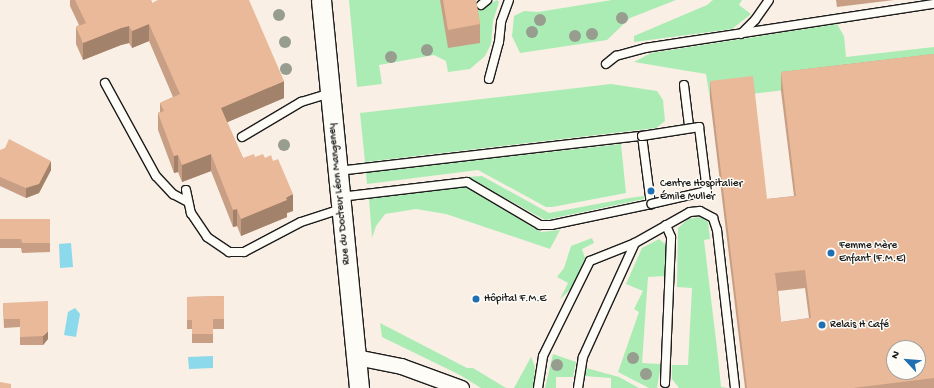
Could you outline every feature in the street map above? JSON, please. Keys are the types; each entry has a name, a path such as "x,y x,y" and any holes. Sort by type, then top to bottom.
{"street":[{"name":"Rue du Docteur Léon Mangeney","path":"321,0 359,388"},
{"path":"356,357 401,366 461,388"}],"lane":[{"path":"489,79 499,42 500,22 509,0"},
{"path":"741,34 755,20 770,0"},
{"path":"606,64 616,56 645,48 934,4"},
{"path":"105,83 156,176 173,194 188,202"},
{"path":"684,85 689,123"},
{"path":"242,137 301,102 330,93"},
{"path":"186,190 191,213 207,237 229,252 244,252 300,222 341,203 467,182 540,225 651,204 707,191 699,127 642,136 338,171"},
{"path":"642,136 651,204"},
{"path":"538,388 543,356 590,261 635,243 690,212 700,210 713,218 717,230 735,388"},
{"path":"666,225 671,238 666,383"},
{"path":"578,388 583,357 635,243"}],"green space":[{"path":"349,0 440,0 474,11 497,0 499,2 493,21 491,44 485,56 470,69 448,72 446,61 434,55 379,65 382,84 357,87"},
{"path":"612,0 676,0 630,18 607,40 520,53 512,36 514,16 524,11 538,12"},
{"path":"713,0 742,0 739,5 751,14 732,29 634,42 634,36 707,5"},
{"path":"837,24 844,36 846,57 934,47 934,72 710,99 706,74 634,62 651,53"},
{"path":"611,84 657,91 663,100 665,121 656,128 365,162 360,113"},
{"path":"621,144 626,193 552,207 546,207 478,170 367,184 366,173"},
{"path":"482,176 549,213 629,198 644,196 644,199 545,220 467,177"},
{"path":"466,187 541,232 560,230 550,249 446,214 416,209 385,214 376,226 372,238 369,199"},
{"path":"700,217 708,222 710,239 704,240 721,387 728,388 679,388 672,379 672,365 688,365 692,288 677,287 678,228 688,219"},
{"path":"592,238 594,243 582,249 585,258 571,289 560,299 568,283 557,277 564,268 571,246"},
{"path":"659,239 666,245 665,276 648,277 642,363 661,364 657,388 649,388 618,372 639,312 634,309 643,291 626,284 642,248"},
{"path":"380,323 467,368 473,368 506,388 481,388 460,375 382,337"},
{"path":"553,354 576,362 573,377 556,377 556,388 545,388"},
{"path":"531,357 535,367 533,388 514,388"},
{"path":"586,368 619,377 639,388 611,388 611,378 584,376"}],"water":[{"path":"71,243 73,267 60,268 59,244"},
{"path":"75,308 80,314 76,337 64,335 68,312"},
{"path":"213,356 213,368 189,369 188,357"}],"building":[{"path":"75,0 151,0 152,3 158,0 249,0 284,81 221,108 243,158 254,154 255,157 263,154 265,158 271,155 273,161 278,159 293,194 286,197 287,200 241,219 237,209 233,210 211,154 182,165 178,155 174,156 158,113 164,111 160,103 180,94 149,24 132,31 129,26 121,28 83,43 76,27 86,23"},
{"path":"443,0 476,0 480,24 448,30"},
{"name":"Femme Mère Enfant (F.M.E)","path":"934,54 934,378 926,379 926,340 886,340 886,380 918,380 853,388 747,388 710,81 753,76 767,199 796,196 781,72","holes":["805,270 811,318 781,322 775,273"]},
{"path":"9,139 51,161 39,184 26,188 0,177 0,150 5,148"},
{"path":"0,219 50,219 50,243 22,243 21,239 0,239"},
{"path":"224,296 224,319 213,319 213,334 192,334 192,320 187,320 187,297"},
{"path":"48,301 48,331 43,336 20,337 20,319 4,319 3,303"},
{"path":"0,382 11,384 11,388 0,388"}],"place":[{"name":"Centre Hospitalier Émile Muller","path":"651,191"},
{"name":"Femme Mère Enfant (F.M.E)","path":"831,253"},
{"name":"Hôpital F.M.E","path":"476,299"},
{"name":"Relais H Café","path":"822,325"}]}
